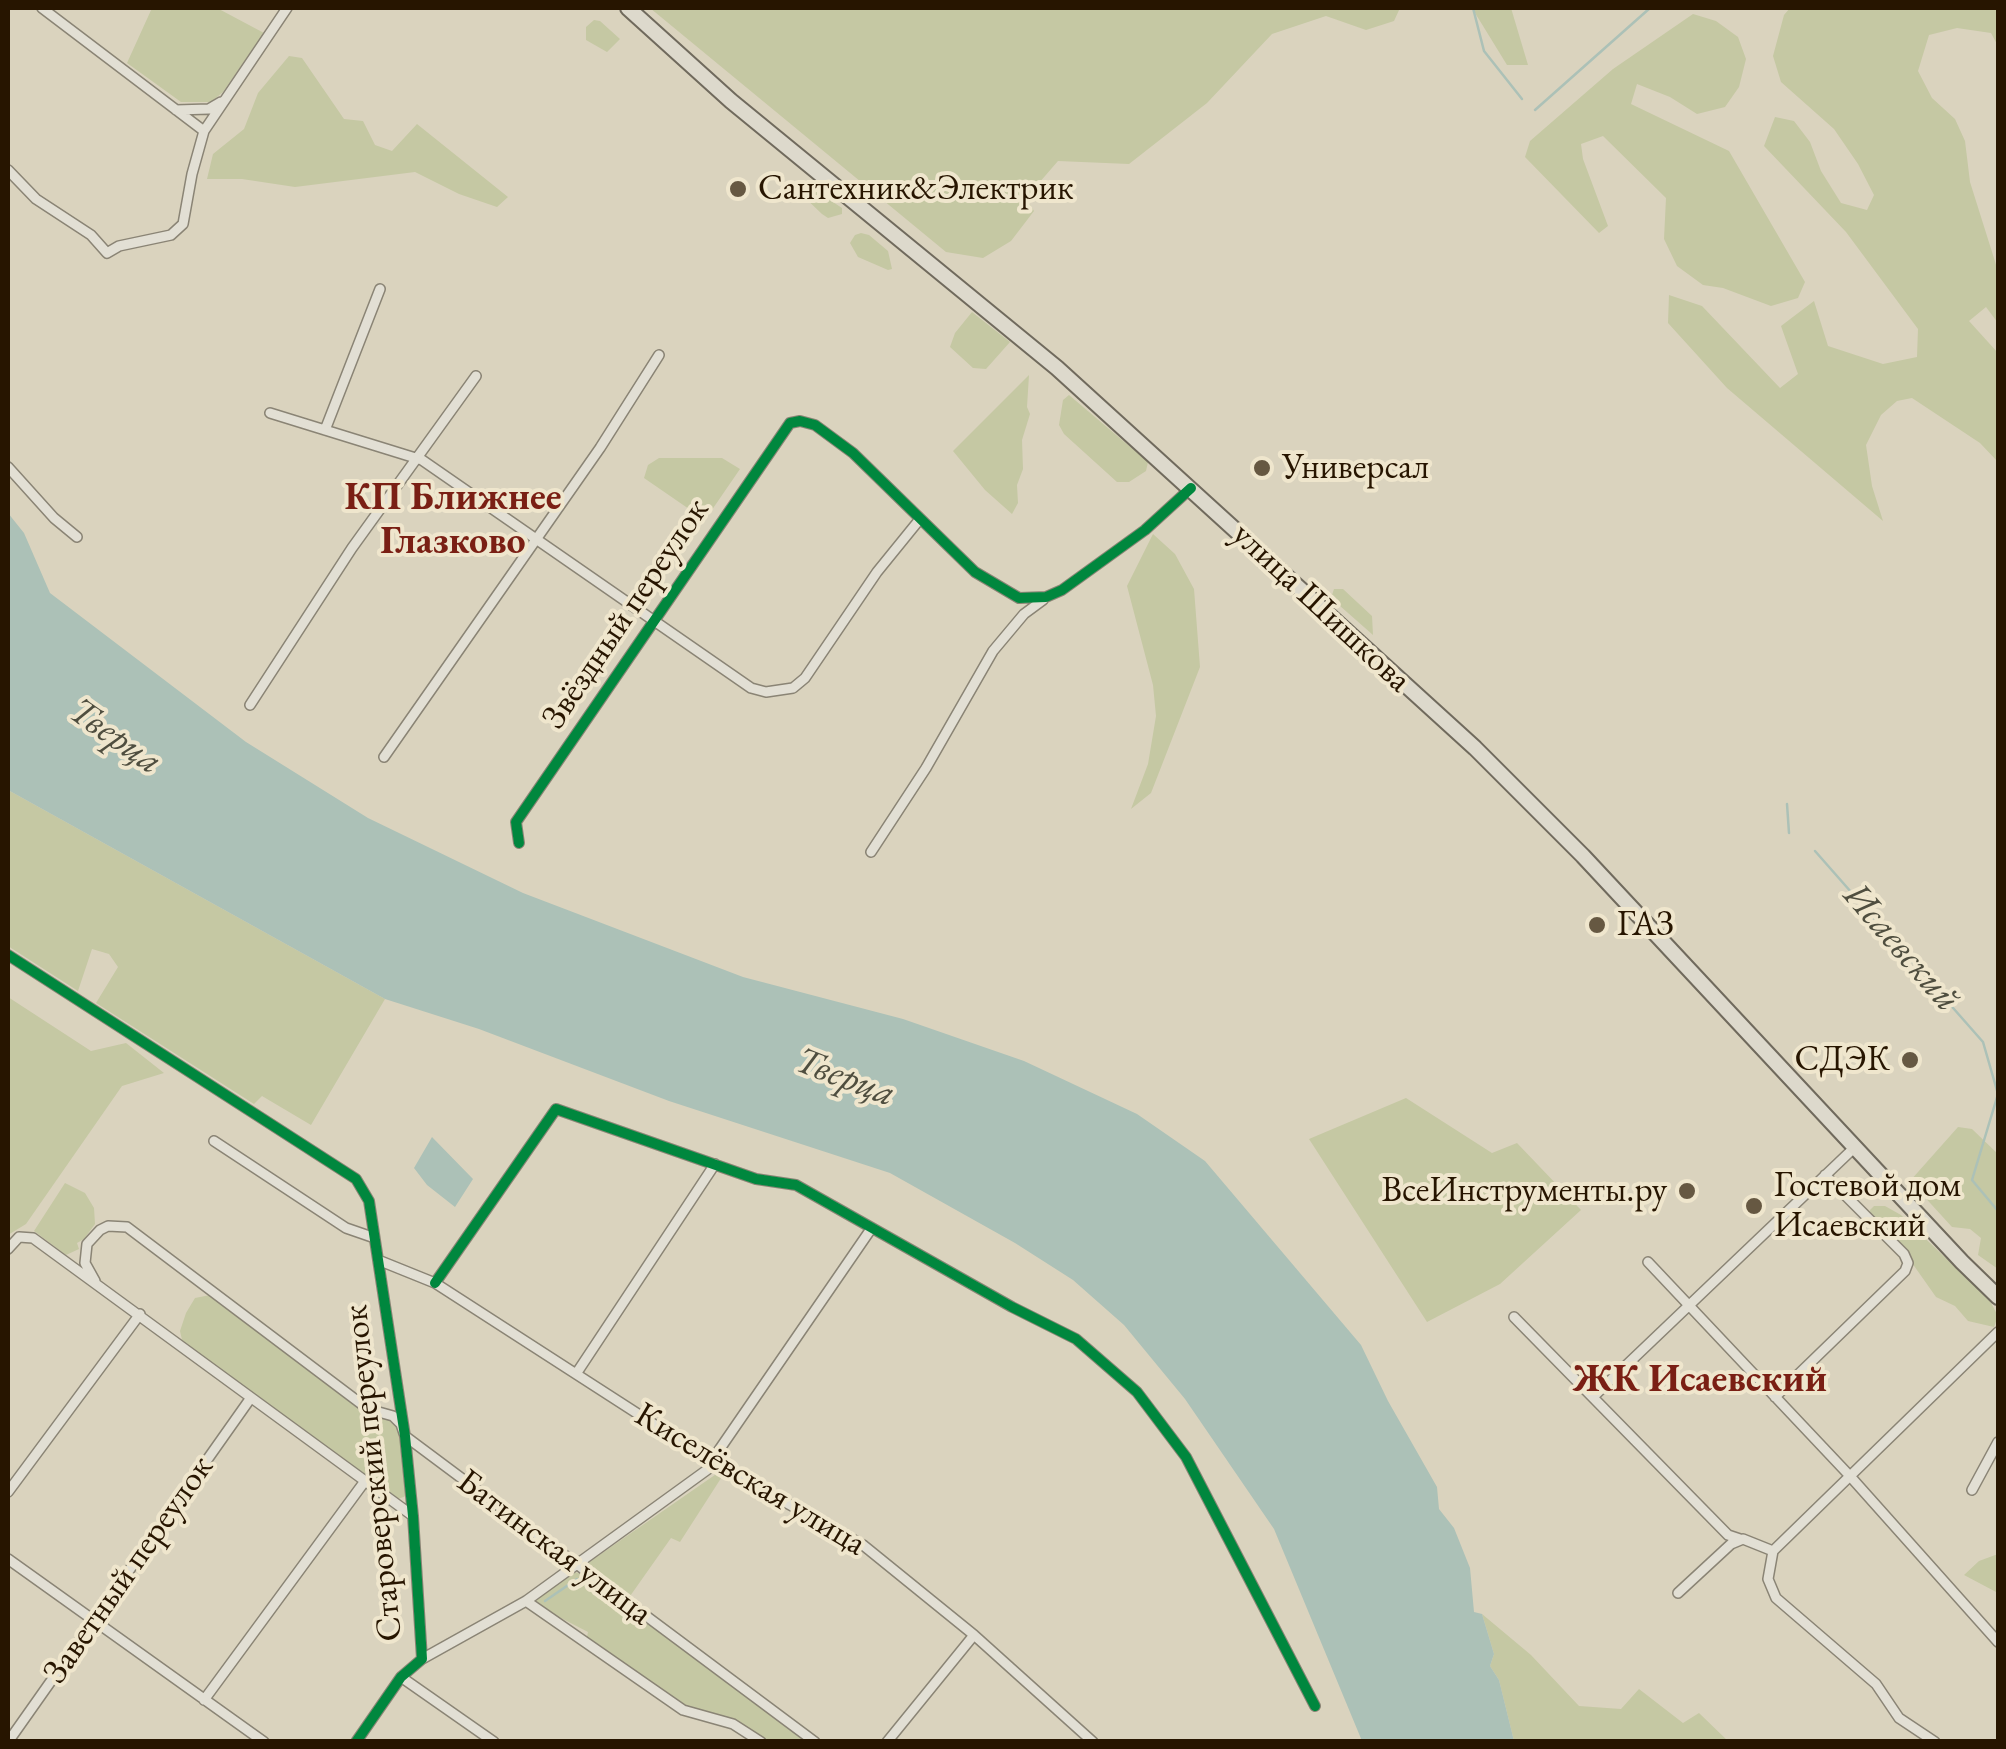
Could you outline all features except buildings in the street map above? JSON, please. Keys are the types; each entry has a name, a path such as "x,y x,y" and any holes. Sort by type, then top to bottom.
{"main road":[{"name":"улица Шишкова","path":"628,8 731,100 1034,349 1474,748 1554,826 1998,1297"},
{"name":"улица Шишкова","path":"1962,1262 1998,1285"}],"street":[{"path":"42,8 204,132"},
{"path":"8,170 36,199 91,234 107,252 171,235 183,224 204,132 287,8"},
{"path":"176,110 210,109 224,100"},
{"path":"326,430 380,288"},
{"path":"384,758 538,538 658,355"},
{"path":"250,706 352,548 476,376"},
{"path":"270,413 418,458 751,688 766,692 793,688 805,678 877,572 920,518 960,558 1001,590 1019,598 1050,595"},
{"name":"Звёздный переулок","path":"519,843 516,822 786,427 795,422 814,425 853,453 920,518"},
{"path":"8,467 54,518 77,537"},
{"path":"871,852 926,768 993,651 1024,614 1091,572 1191,488"},
{"name":"Староверский переулок","path":"8,954 356,1179 368,1200 414,1516 422,1659 402,1676 356,1742"},
{"path":"435,1283 556,1109 756,1179 796,1185 1076,1339 1137,1392 1186,1456 1315,1706"},
{"path":"214,1141 346,1228 372,1237"},
{"path":"1593,1397 1854,1147"},
{"path":"576,1374 715,1164"},
{"path":"1775,1397 1908,1263 1904,1254 1825,1175"},
{"name":"Батинская улица","path":"94,1280 85,1262 87,1244 100,1230 127,1226 368,1408 392,1416 401,1424 404,1436 815,1742"},
{"path":"422,1659 526,1601 714,1462 716,1453 871,1229"},
{"name":"Батинская улица","path":"8,1249 19,1238 33,1238 414,1516"},
{"name":"Киселёвская улица","path":"378,1260 435,1283 714,1462 863,1545 974,1636 1093,1742"},
{"path":"1648,1262 1998,1642"},
{"path":"8,1492 140,1314"},
{"path":"1514,1317 1728,1535 1774,1550"},
{"path":"1935,1742 1898,1718 1876,1684 1776,1598 1768,1579 1774,1550 1998,1332"},
{"name":"Заветный переулок","path":"8,1742 250,1399"},
{"path":"1972,1490 1998,1442"},
{"path":"204,1700 365,1481"},
{"path":"1678,1593 1730,1544 1743,1539"},
{"path":"8,1558 264,1742"},
{"name":"Батинская улица","path":"526,1601 683,1710 733,1724 761,1742"},
{"path":"887,1742 974,1636"},
{"path":"402,1676 494,1742"}],"green space":[{"path":"152,8 217,8 264,33 223,92 211,102 181,102 127,63"},
{"path":"650,8 1400,8 1394,21 1366,30 1326,16 1272,34 1207,103 1129,164 1058,161 1026,198 1034,211 1011,241 983,258 946,252"},
{"path":"1472,8 1511,8 1528,65 1507,65"},
{"path":"1790,8 1998,8 1998,46 1991,33 1957,28 1929,35 1918,71 1932,98 1955,119 1965,141 1970,182 1998,271 1998,323 1986,307 1969,321 1998,353 1998,462 1980,443 1912,398 1897,401 1881,415 1866,445 1872,486 1883,521 1727,388 1668,323 1669,295 1702,306 1780,388 1798,374 1781,326 1814,301 1828,346 1883,364 1917,357 1918,329 1846,232 1764,146 1775,117 1794,121 1810,142 1821,171 1841,203 1867,210 1874,195 1858,164 1834,129 1781,82 1773,56 1784,15"},
{"path":"1693,14 1716,21 1738,37 1746,59 1739,87 1725,107 1697,114 1670,97 1637,84 1631,104 1729,151 1805,282 1798,298 1771,306 1723,288 1703,285 1677,266 1664,239 1666,198 1603,136 1581,144 1608,226 1599,233 1525,157 1530,141 1613,69"},
{"path":"594,20 620,39 607,52 586,40 586,27"},
{"path":"289,56 302,58 344,119 363,121 375,145 392,151 417,124 508,197 497,207 415,172 295,187 242,179 207,179 213,154 244,129 258,93"},
{"path":"802,185 842,208 842,214 828,218 822,214 801,194"},
{"path":"861,233 888,251 892,269 858,257 850,243"},
{"path":"972,312 1010,342 986,369 973,368 950,347 955,333"},
{"path":"1029,375 1030,414 1022,440 1018,503 1012,514 985,490 953,451"},
{"path":"1069,395 1148,462 1146,471 1129,482 1117,482 1064,434 1059,425 1063,400"},
{"path":"659,458 722,458 740,469 705,520 644,478 648,465"},
{"path":"1153,534 1175,554 1194,589 1200,667 1151,793 1131,809 1148,764 1156,716 1153,685 1127,586"},
{"path":"1334,589 1343,589 1372,616 1373,635 1331,598"},
{"path":"8,790 385,999 311,1125 262,1096 254,1104 96,1003 118,967 109,954 92,949 78,991 8,946"},
{"path":"8,997 91,1051 126,1043 164,1073 122,1086 26,1224 8,1235"},
{"path":"1406,1098 1492,1153 1517,1143 1581,1210 1500,1284 1427,1322 1309,1139"},
{"path":"1958,1127 1972,1129 1998,1154 1998,1269 1978,1255 1981,1238 1970,1229 1952,1227 1910,1181"},
{"path":"65,1183 85,1193 94,1208 95,1224 77,1243 79,1249 66,1255 34,1231"},
{"path":"1874,1206 1885,1206 1901,1215 1990,1301 1998,1316 1994,1327 1968,1321 1955,1306 1936,1297 1905,1253 1871,1218"},
{"path":"210,1295 367,1410 400,1429 406,1496 391,1496 183,1344 180,1331 186,1313 195,1298"},
{"path":"722,1470 725,1472 680,1542 671,1538 628,1599 585,1565"},
{"path":"1998,1554 1998,1593 1964,1575 1979,1561"},
{"path":"575,1572 810,1741 766,1741 734,1722 683,1706 587,1637 588,1632 532,1603"},
{"path":"1482,1614 1531,1655 1579,1706 1621,1709 1639,1689 1683,1723 1699,1713 1728,1741 1514,1741 1499,1680 1490,1666 1494,1654"}],"water":[{"name":"Тверца","path":"8,513 24,533 50,593 246,742 368,818 523,893 743,977 903,1019 1024,1061 1137,1114 1205,1161 1361,1345 1437,1487 1439,1509 1454,1528 1470,1568 1474,1612 1482,1614 1494,1654 1490,1666 1499,1680 1514,1741 1362,1741 1274,1529 1185,1399 1124,1325 1073,1280 1015,1243 890,1173 669,1101 479,1029 385,999 8,790"},
{"path":"432,1137 473,1179 455,1207 427,1185 414,1168"}],"waterway":[{"path":"1473,8 1484,51 1522,99"},
{"path":"1535,110 1650,8"},
{"name":"Исаевский","path":"1787,804 1789,833"},
{"name":"Исаевский","path":"1815,851 1983,1042 1998,1094 1972,1180 1998,1211"},
{"path":"545,1601 577,1579"}],"cycle path":[{"path":"519,843 516,822 790,423 815,425 853,453 975,572 1019,598 1046,597 1062,590 1145,530 1191,488"},
{"path":"8,955 356,1179 369,1201 405,1436 422,1659 401,1677 356,1742"},
{"path":"435,1283 556,1109 756,1179 796,1185 1076,1339 1137,1392 1186,1457 1315,1706"}],"place":[{"name":"Сантехник&Электрик","path":"738,189"},
{"name":"Универсал","path":"1262,468"},
{"name":"ГАЗ","path":"1597,925"},
{"name":"СДЭК","path":"1910,1060"},
{"name":"ВсеИнструменты.ру","path":"1687,1191"},
{"name":"Гостевой дом Исаевский","path":"1754,1206"}],"district":[{"name":"КП Ближнее Глазково","path":"453,521"},
{"name":"ЖК Исаевский","path":"1700,1381"}]}
